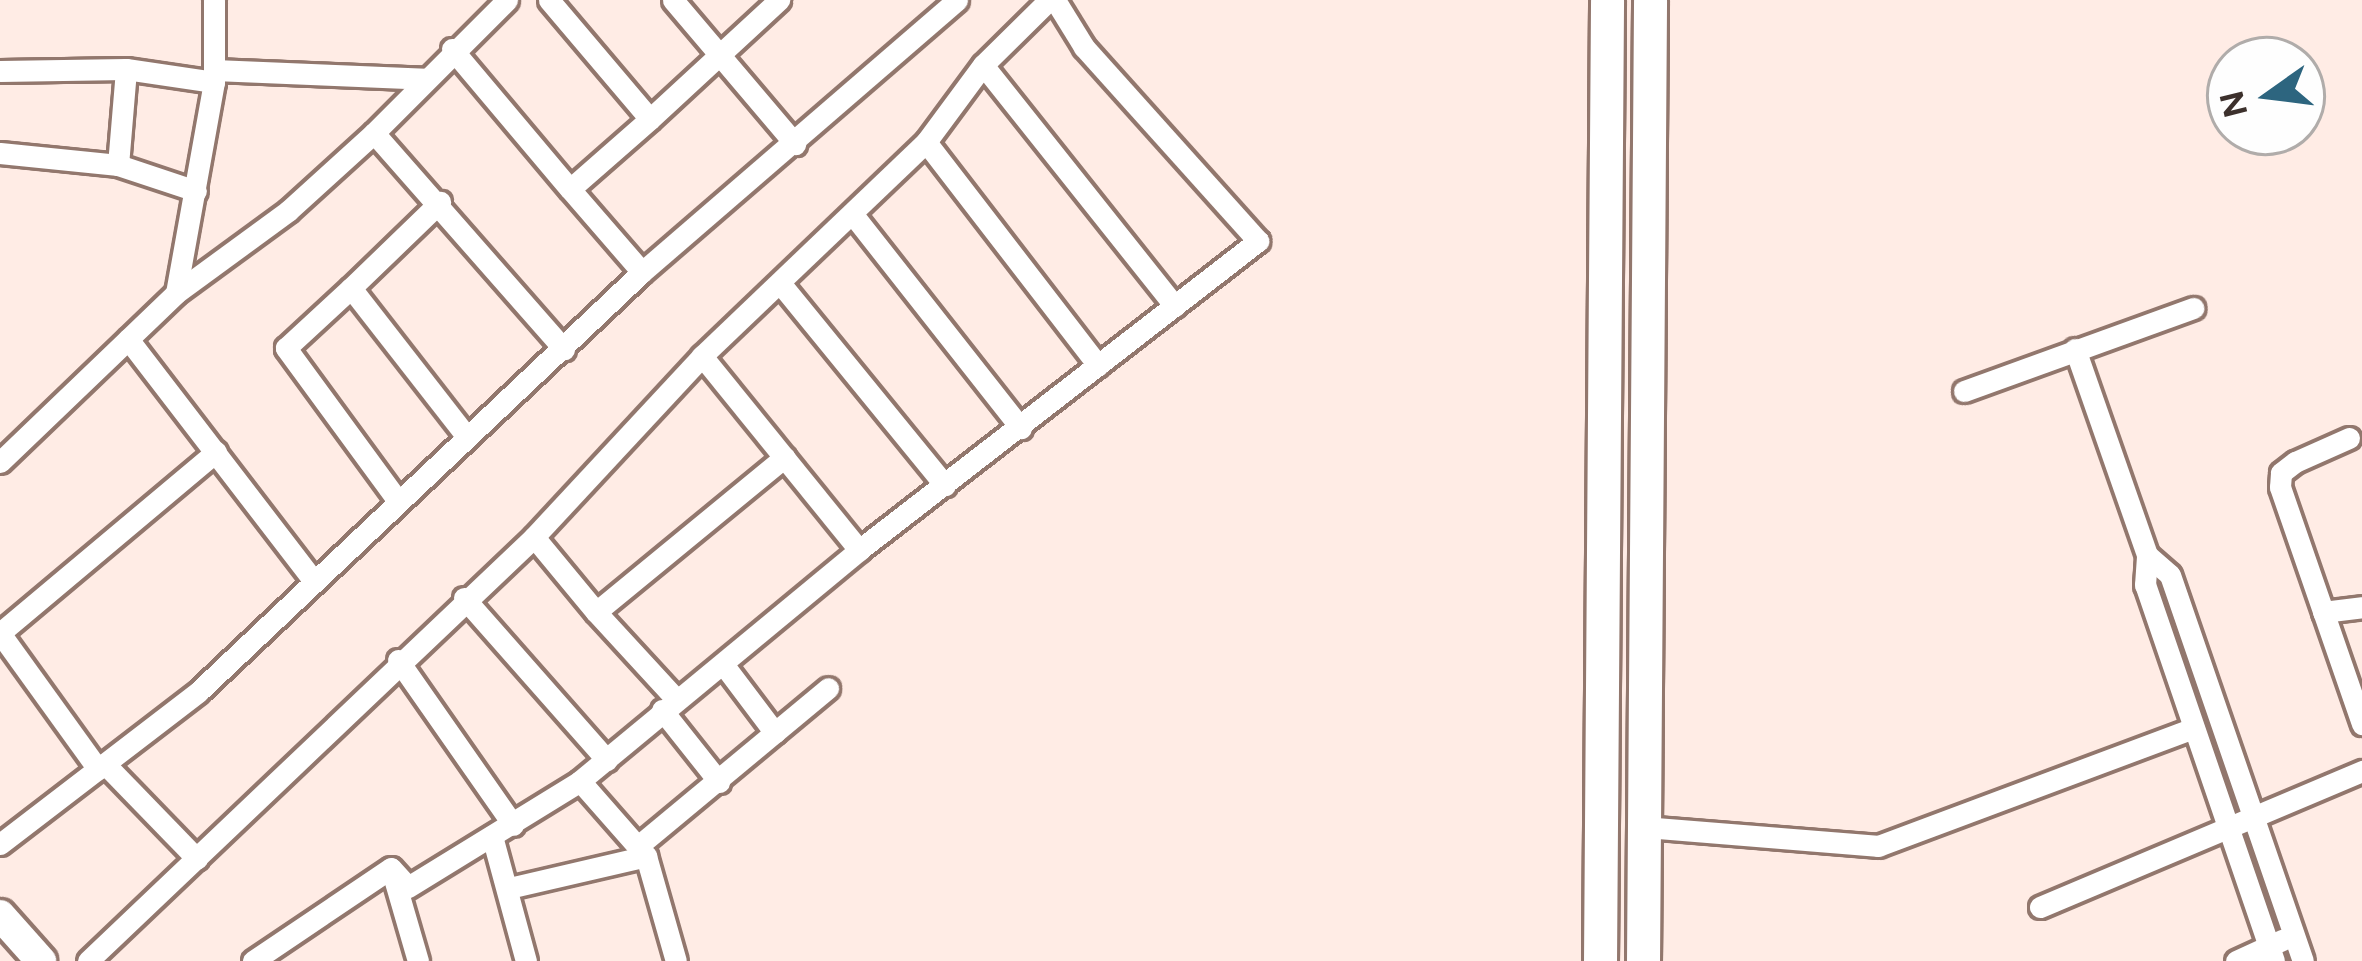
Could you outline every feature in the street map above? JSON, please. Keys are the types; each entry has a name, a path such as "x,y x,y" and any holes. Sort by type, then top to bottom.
{"highway":[{"path":"1600,961 1607,0"},
{"path":"1643,961 1650,0"}],"main road":[{"path":"0,915 41,961"}],"street":[{"path":"176,293 214,76 214,0"},
{"path":"0,462 176,293 288,211 374,133 507,0"},
{"path":"549,0 650,119"},
{"path":"673,0 795,144"},
{"path":"570,189 779,0"},
{"path":"0,844 198,692 642,272 957,0"},
{"path":"88,961 398,660 534,537 702,356 854,216 926,142 983,64 1052,0 1084,47 1258,241 859,550 580,781 408,887 391,868"},
{"path":"452,50 642,272"},
{"path":"983,64 1175,306"},
{"path":"118,165 126,69"},
{"path":"0,71 126,69 214,76 424,79"},
{"path":"374,133 440,202 564,349"},
{"path":"926,142 1098,365"},
{"path":"0,153 118,165 196,191"},
{"path":"398,501 286,348 440,202"},
{"path":"854,216 1021,428"},
{"path":"780,283 945,485"},
{"path":"351,288 467,437"},
{"path":"1964,391 2194,308"},
{"path":"128,340 314,581"},
{"path":"2075,349 2147,555 2145,585 2272,953"},
{"path":"702,356 859,550"},
{"path":"2349,438 2281,473 2362,724"},
{"path":"197,859 101,766 1,635 217,452"},
{"path":"596,612 785,457"},
{"path":"534,537 668,704 719,782"},
{"path":"2147,555 2170,575 2303,961"},
{"path":"464,598 607,760"},
{"path":"2323,612 2362,607"},
{"path":"398,660 502,830 522,960"},
{"path":"723,664 775,733"},
{"path":"508,888 642,851 828,688"},
{"path":"1644,827 1878,846 2194,728"},
{"path":"2040,907 2362,771"},
{"path":"580,781 642,851 676,961"},
{"path":"253,961 391,868"},
{"path":"391,868 418,961"},
{"path":"2236,961 2272,953 2294,936"}]}
